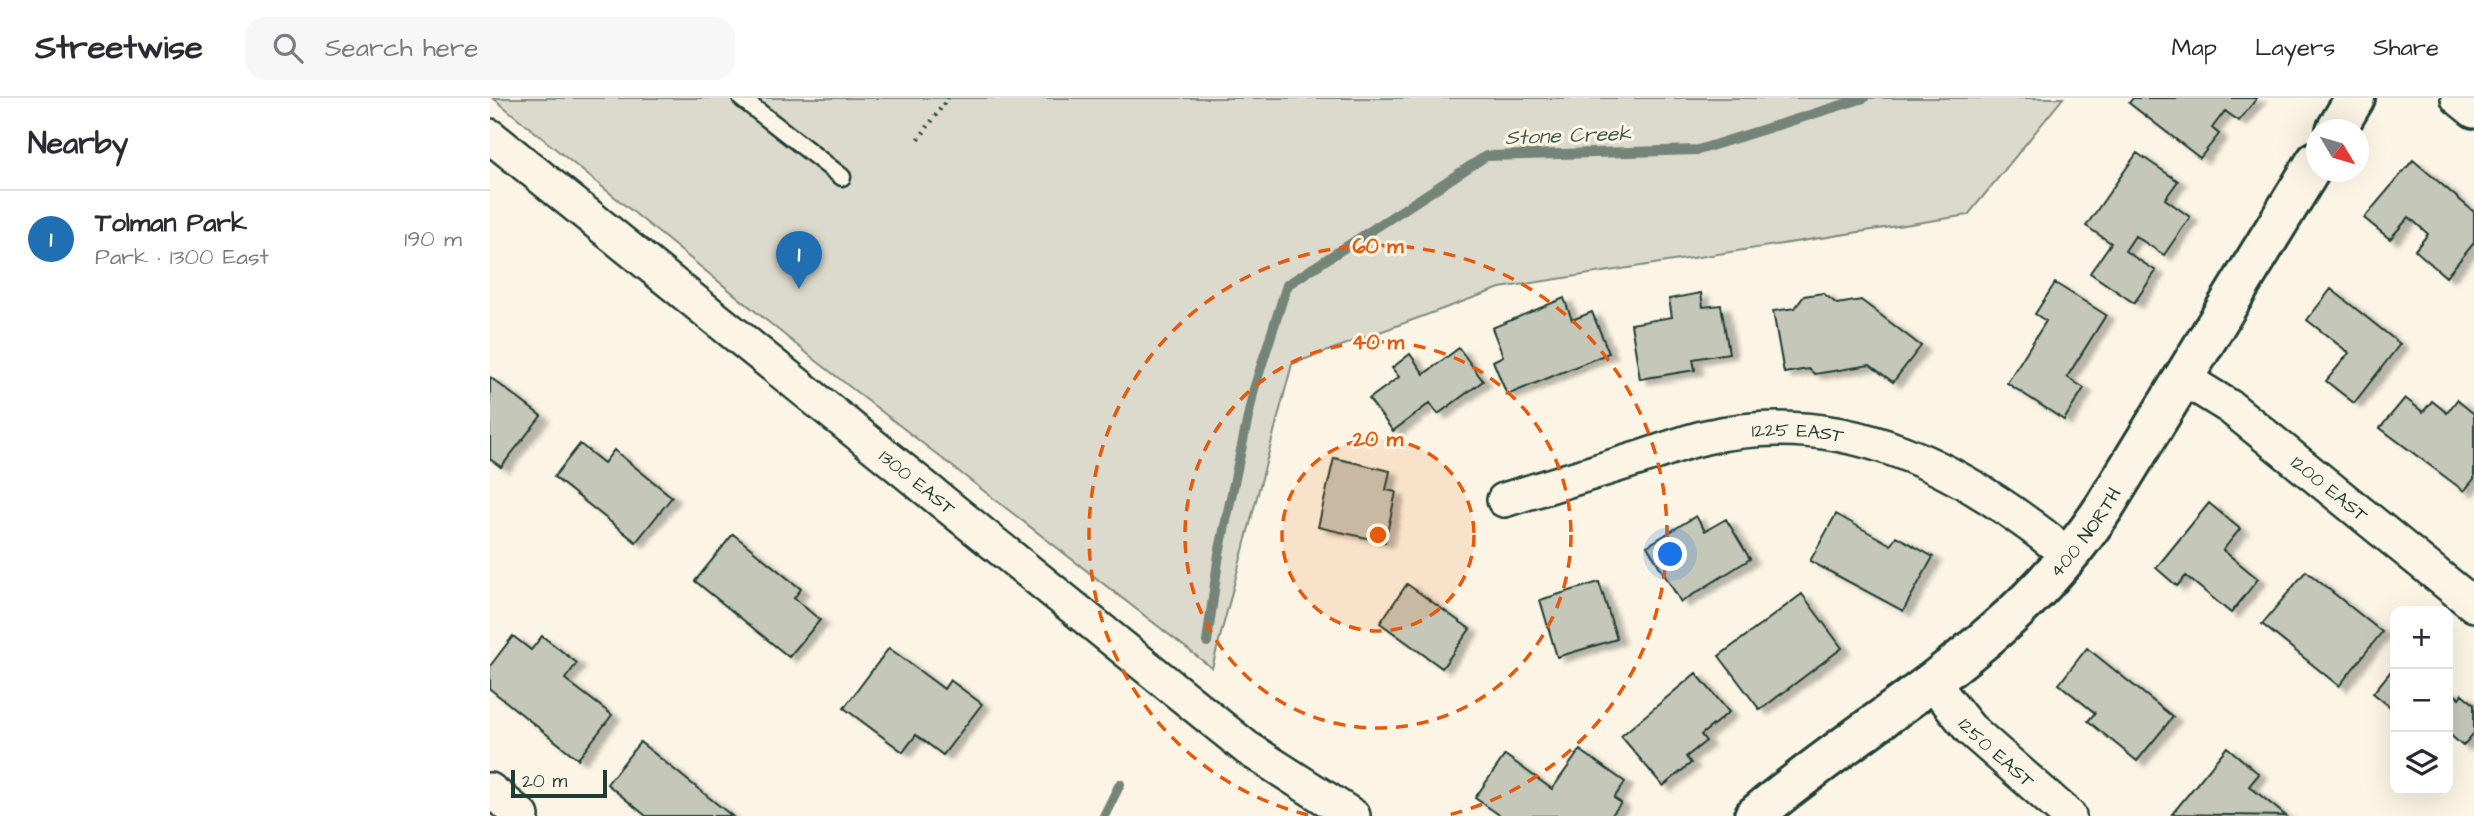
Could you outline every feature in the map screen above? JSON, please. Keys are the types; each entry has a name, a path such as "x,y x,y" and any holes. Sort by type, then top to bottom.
{"main road":[{"path":"2343,119 2355,98"},
{"name":"400 NORTH","path":"1754,816 1998,631 2069,556 2105,506 2306,176"}],"street":[{"path":"2458,98 2474,111"},
{"name":"1300 EAST","path":"490,136 1247,748 1353,816"},
{"name":"1200 EAST","path":"2183,378 2230,407 2474,605"},
{"name":"1225 EAST","path":"1504,500 1706,437 1791,429 1832,433 1903,450 1935,465 2001,503 2069,556"},
{"name":"1250 EAST","path":"1932,682 1970,729 2069,816"},
{"path":"490,790 522,816"}],"lane":[{"path":"741,98 842,177"}],"path":[{"path":"919,139 948,98"}],"shaded area":[{"path":"493,98 2063,98 1968,215 1500,288 1292,364 1212,668 814,359"}],"building":[{"path":"2133,98 2257,98 2239,121 2225,111 2212,128 2219,134 2200,158 2129,103"},
{"path":"2137,153 2178,181 2165,199 2190,217 2164,255 2135,236 2125,251 2156,271 2134,303 2090,273 2111,243 2086,226"},
{"path":"2413,160 2474,212 2474,243 2446,277 2415,250 2428,234 2409,217 2390,239 2364,218"},
{"path":"2055,283 2106,315 2067,377 2084,388 2064,420 2007,383 2046,321 2035,314"},
{"path":"2331,289 2400,344 2354,403 2326,381 2349,353 2307,320"},
{"path":"1701,293 1703,307 1721,305 1729,353 1693,359 1695,370 1640,379 1631,324 1672,317 1669,299"},
{"path":"1823,293 1837,304 1861,300 1921,346 1893,382 1870,365 1815,374 1808,369 1784,373 1773,311 1795,308 1804,296"},
{"path":"1564,298 1572,320 1592,312 1609,353 1507,395 1493,361 1503,356 1492,328"},
{"path":"1459,348 1483,381 1438,414 1430,403 1393,431 1369,399 1399,377 1392,368 1410,354 1424,374"},
{"path":"490,377 541,416 501,467 490,459"},
{"path":"2405,398 2423,412 2432,401 2447,413 2457,400 2474,414 2474,479 2464,491 2380,428"},
{"path":"580,444 604,463 614,450 672,497 636,542 554,477"},
{"path":"1334,458 1390,471 1386,490 1396,492 1385,542 1318,527"},
{"path":"2209,503 2240,529 2223,550 2258,579 2231,613 2186,576 2177,586 2156,568"},
{"path":"1836,514 1891,545 1896,536 1933,557 1903,611 1810,561"},
{"path":"1696,516 1705,531 1726,519 1750,559 1681,602 1647,546"},
{"path":"733,534 801,589 794,598 820,620 789,657 695,581"},
{"path":"2306,571 2382,632 2339,686 2262,624"},
{"path":"1599,582 1617,639 1557,657 1540,600"},
{"path":"1407,584 1470,629 1442,668 1380,623"},
{"path":"1802,594 1842,648 1760,710 1719,656"},
{"path":"513,636 531,650 542,636 577,663 565,679 612,715 578,759 490,689 490,666"},
{"path":"889,648 944,689 950,680 982,704 943,755 916,735 903,752 844,708"},
{"path":"2087,648 2173,717 2137,761 2088,721 2095,713 2059,684"},
{"path":"2390,672 2390,707 2373,693"},
{"path":"1696,673 1729,712 1701,735 1706,741 1686,757 1691,763 1663,786 1621,736"},
{"path":"2453,693 2459,698 2462,694 2474,704 2474,733 2463,746 2453,737"},
{"path":"640,742 732,816 646,816 607,784"},
{"path":"2227,747 2259,774 2249,786 2286,816 2172,814"},
{"path":"1580,750 1625,782 1614,798 1621,803 1611,816 1501,816 1475,798 1505,755 1552,789"}],"waterway":[{"name":"Stone Creek","path":"1207,642 1219,554 1254,389 1287,285 1486,156 1698,150 1864,98"},
{"path":"1104,816 1120,784"}],"place":[{"name":"Tolman Park","path":"799,289"}]}
